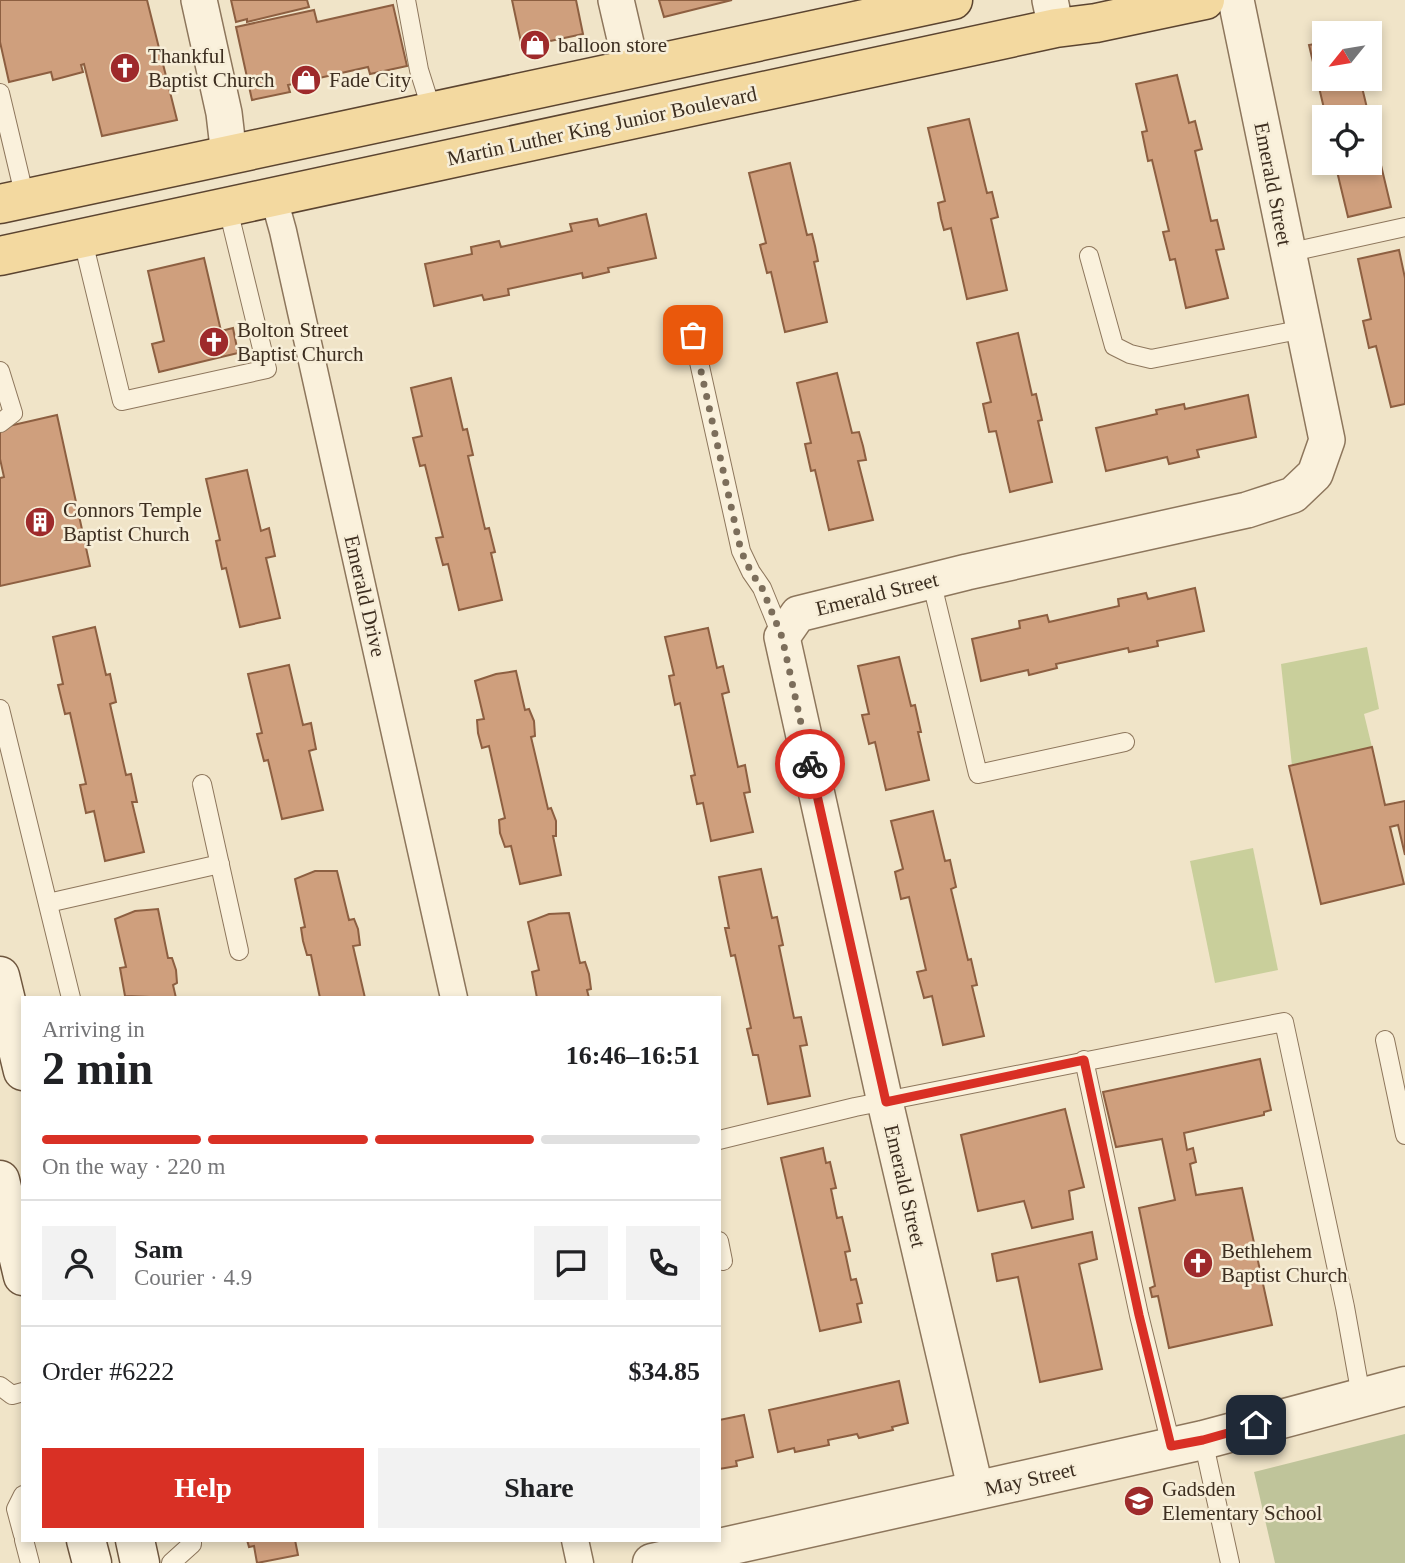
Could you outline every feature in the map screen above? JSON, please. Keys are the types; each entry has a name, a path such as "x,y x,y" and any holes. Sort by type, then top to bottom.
{"main road":[{"path":"12,201 632,69 834,18 953,0"},
{"name":"Martin Luther King Junior Boulevard","path":"0,256 1053,14 1096,23 1205,0"}],"street":[{"path":"199,0 224,113 229,156"},
{"path":"616,0 632,69"},
{"name":"Emerald Street","path":"976,1492 782,637 798,614 931,580 1247,510 1293,495 1315,474 1327,440 1236,0"},
{"name":"Emerald Drive","path":"273,195 454,996"},
{"path":"0,976 21,1063"},
{"path":"0,1180 21,1268"},
{"name":"May Street","path":"652,1563 1187,1443 1357,1379 1405,1386"},
{"path":"87,1542 92,1563"},
{"path":"135,1542 140,1563"},
{"path":"575,1542 580,1563"}],"lane":[{"path":"406,0 419,70 432,111"},
{"path":"0,93 12,201"},
{"path":"82,237 122,401 267,369 227,205"},
{"path":"1287,253 1405,227"},
{"path":"1089,256 1114,346 1130,355 1151,359 1304,329"},
{"path":"693,335 741,551 762,588 782,637"},
{"path":"0,371 13,413 0,423"},
{"path":"931,580 978,774 1125,742"},
{"path":"0,709 71,996"},
{"path":"202,784 239,951"},
{"path":"48,902 220,864"},
{"path":"721,1140 855,1107 1284,1022 1345,1307 1357,1379"},
{"path":"1385,1040 1405,1135"},
{"path":"1084,1060 1139,1315 1230,1563"},
{"path":"721,1251 723,1261"},
{"path":"0,1386 12,1395 21,1393"},
{"path":"21,1499 16,1509 21,1528"},
{"path":"25,1542 30,1563"},
{"path":"171,1563 192,1542"}],"green space":[{"path":"1367,647 1379,709 1364,714 1372,747 1292,766 1281,664"},
{"path":"1253,848 1278,970 1215,983 1190,861"},
{"path":"1405,1434 1405,1563 1275,1563 1254,1472"}],"building":[{"name":"Thankful Baptist Church","path":"0,0 147,0 177,120 102,136 84,64 81,65 83,72 53,80 51,72 9,82 0,42"},
{"path":"231,0 307,0 309,7 247,22 247,19 236,22"},
{"path":"512,0 576,0 583,34 522,47"},
{"path":"659,0 732,0 664,17"},
{"path":"393,5 407,66 370,74 368,67 288,85 290,92 252,100 236,27 314,10 317,22"},
{"path":"1177,75 1189,123 1195,121 1202,149 1195,151 1211,221 1217,220 1224,249 1216,250 1228,298 1186,308 1175,259 1170,260 1163,232 1169,231 1152,160 1148,161 1142,132 1147,131 1136,84"},
{"path":"1320,91 1363,91 1366,105 1323,105"},
{"path":"969,119 987,193 992,192 998,217 991,219 1007,290 967,299 951,228 944,230 941,219 938,203 945,201 928,128"},
{"path":"790,163 807,235 812,234 815,246 818,261 814,262 827,322 785,332 771,272 767,273 760,245 766,243 749,173"},
{"path":"1382,169 1391,207 1348,217 1338,175 1382,175"},
{"path":"646,214 656,258 608,268 609,272 583,278 582,273 508,289 509,295 484,300 482,295 434,306 425,264 472,254 471,247 499,241 501,247 572,231 570,224 597,219 599,226"},
{"path":"1399,250 1405,278 1405,404 1391,407 1376,346 1369,348 1363,321 1371,319 1358,259"},
{"path":"204,258 221,331 233,328 238,353 159,372 152,344 164,341 148,271"},
{"path":"1018,333 1032,395 1036,394 1042,420 1038,421 1052,482 1010,492 996,431 989,432 983,404 991,402 977,343"},
{"path":"837,373 852,433 859,432 863,446 866,460 858,461 873,520 829,530 815,470 811,471 805,444 811,443 797,383"},
{"path":"451,378 463,430 467,429 473,455 468,456 485,529 489,528 495,552 491,553 502,600 459,610 448,564 443,565 436,538 443,537 425,465 420,466 413,438 422,436 411,388"},
{"path":"1248,395 1256,437 1197,450 1199,457 1169,464 1167,457 1106,471 1096,428 1157,414 1156,410 1184,404 1185,409"},
{"name":"Connors Temple Baptist Church","path":"57,415 90,566 0,586 0,478 4,477 0,459 0,428"},
{"path":"247,470 261,531 269,528 275,556 266,558 280,618 240,627 226,568 222,569 216,541 220,540 206,479"},
{"path":"1195,588 1204,631 1157,641 1158,646 1129,652 1128,648 1056,664 1057,668 1029,675 1028,670 981,681 972,639 1020,628 1019,621 1047,615 1049,622 1119,606 1118,599 1146,593 1148,599"},
{"path":"95,627 106,675 110,674 116,702 110,704 126,775 131,774 137,802 132,802 144,852 105,861 94,811 86,813 80,785 86,784 70,713 65,714 58,685 63,684 53,637"},
{"path":"708,628 717,668 723,666 729,692 722,694 738,767 745,765 750,792 744,793 753,832 711,841 703,803 697,804 691,776 695,775 680,703 675,705 669,676 674,675 665,637"},
{"path":"899,657 911,706 915,705 929,780 886,790 875,742 869,744 862,715 869,714 858,666"},
{"path":"289,665 303,725 311,723 316,749 309,751 323,810 282,819 268,760 264,761 257,734 262,733 248,674"},
{"path":"516,671 525,710 529,709 534,721 535,736 531,737 548,809 551,808 556,821 556,836 553,836 561,875 520,884 511,846 505,847 500,833 499,820 505,818 489,746 482,748 478,733 477,720 484,719 475,681"},
{"path":"1372,747 1385,805 1405,801 1405,855 1398,825 1390,827 1404,884 1321,904 1289,766"},
{"path":"933,811 945,861 950,860 956,887 951,889 968,960 971,959 977,985 972,986 984,1036 943,1045 932,996 924,998 917,972 926,970 909,897 901,899 895,872 903,869 891,821"},
{"path":"761,869 772,918 777,917 783,945 779,946 794,1018 801,1017 807,1045 800,1046 810,1096 768,1104 758,1055 753,1055 747,1029 751,1028 735,955 731,956 725,928 729,928 719,877"},
{"path":"315,871 337,871 349,920 354,919 358,929 360,945 353,946 365,996 320,996 311,955 307,955 303,941 301,928 305,927 295,879"},
{"path":"158,909 168,958 172,958 176,970 177,983 173,985 176,996 125,996 120,968 126,967 115,919 135,911"},
{"path":"569,913 580,963 585,962 589,974 591,989 587,990 588,996 537,996 532,972 539,970 528,922 549,914"},
{"path":"1260,1059 1271,1110 1264,1112 1264,1115 1184,1133 1187,1150 1193,1148 1196,1162 1190,1164 1196,1195 1242,1188 1272,1325 1169,1348 1158,1296 1152,1297 1150,1288 1155,1286 1139,1208 1175,1200 1162,1139 1116,1147 1103,1092"},
{"path":"1065,1109 1084,1187 1069,1191 1073,1219 1032,1228 1024,1201 978,1211 961,1135"},
{"path":"823,1148 826,1163 830,1162 836,1188 831,1189 837,1218 842,1217 850,1251 845,1252 851,1280 856,1279 862,1303 857,1304 861,1322 820,1331 781,1158"},
{"path":"1092,1232 1097,1259 1079,1264 1102,1369 1040,1382 1018,1277 997,1281 992,1254"},
{"path":"899,1381 908,1423 892,1427 893,1430 859,1438 857,1434 828,1440 829,1445 795,1452 794,1448 778,1452 769,1410"},
{"path":"744,1415 753,1457 736,1461 737,1466 721,1469 721,1420"},
{"path":"248,1542 295,1542 298,1555 257,1563 254,1546 249,1547"}],"way so far":[{"path":"693,335 741,551 762,588 782,637 810,764"}],"place":[{"name":"balloon store","path":"535,45"},
{"name":"Thankful Baptist Church","path":"125,68"},
{"name":"Fade City","path":"306,80"},
{"name":"Bolton Street Baptist Church","path":"214,342"},
{"name":"Connors Temple Baptist Church","path":"40,522"},
{"name":"Bethlehem Baptist Church","path":"1198,1263"},
{"name":"Gadsden Elementary School","path":"1139,1501"}],"route":[{"path":"810,764 886,1102 1084,1060 1139,1315 1171,1446 1256,1425"}]}
